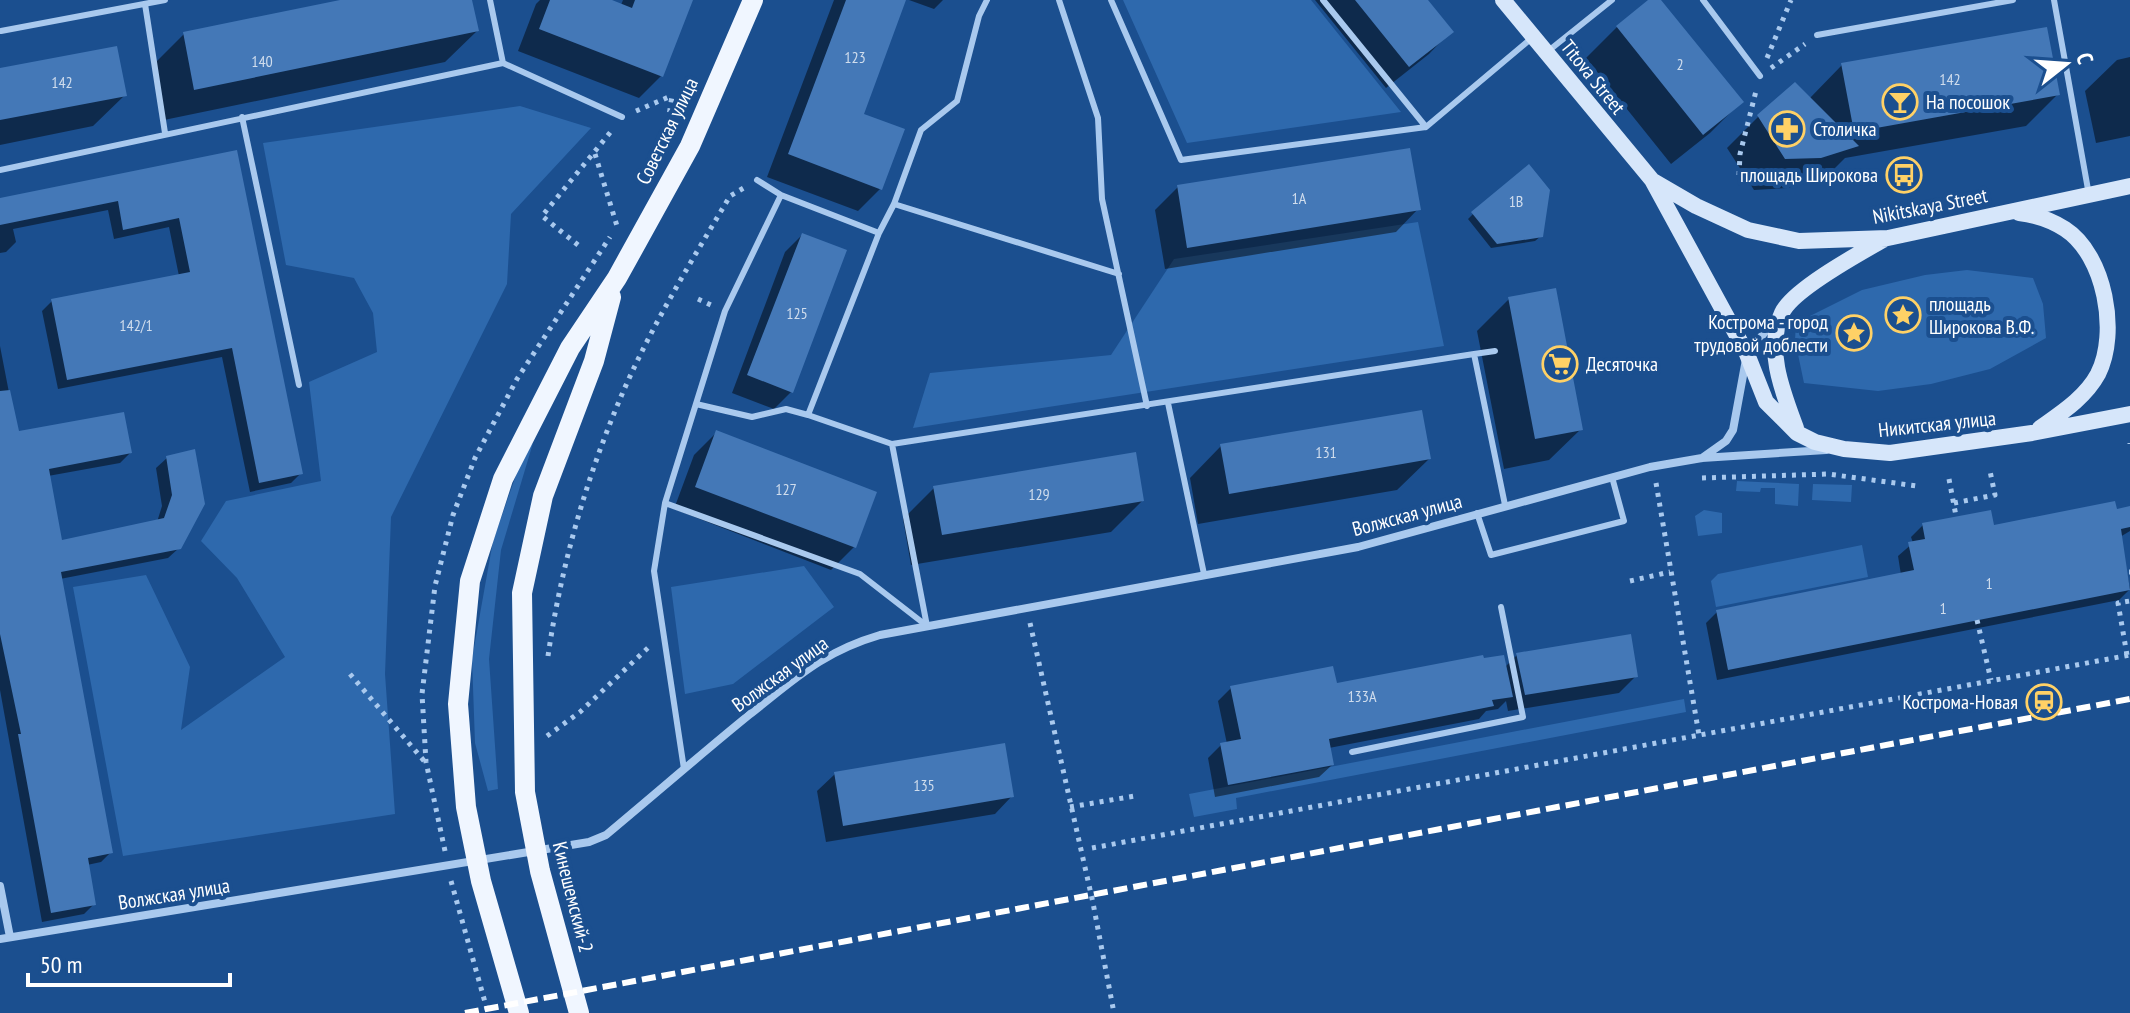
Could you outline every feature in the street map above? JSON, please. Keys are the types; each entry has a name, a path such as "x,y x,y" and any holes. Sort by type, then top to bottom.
{"main road":[{"name":"Советская улица","path":"617,278 690,146 753,0"},
{"name":"Titova Street","path":"1503,0 1652,180"},
{"name":"Nikitskaya Street","path":"1652,180 1696,206 1748,230 1799,241 1888,238 2130,186"},
{"name":"Никитская улица","path":"1652,180 1747,354 1766,402 1797,433 1815,442 1844,449 1890,453 2032,433 2130,414"},
{"path":"2007,211 2039,216 2067,230 2089,254 2105,294 2109,337 2098,374 2072,405 2032,433"},
{"path":"1797,433 1777,366 1774,338 1783,310 1797,296 1846,261 1888,238"},
{"name":"Кинешемский-2","path":"579,1013 540,871 525,792 522,593 543,496 594,361 617,278"},
{"path":"519,1013 481,881 466,807 458,704 470,581 503,479 570,348 617,278"}],"street":[{"path":"1702,458 1726,441 1733,430 1747,354 1783,310"},
{"name":"Волжская улица","path":"5,938 589,842 606,835 822,658 847,645 880,635 1358,547 1612,477 1702,458 1844,449"},
{"path":"0,886 5,938"}],"lane":[{"path":"1,31 165,0"},
{"path":"490,0 503,63"},
{"path":"808,415 921,130 957,101 979,16 987,0"},
{"path":"1059,0 1098,118 1102,199 1147,406"},
{"path":"1111,0 1181,160 1426,127 1534,36"},
{"path":"1323,0 1426,127"},
{"path":"1547,52 1612,0"},
{"path":"1703,0 1760,76"},
{"path":"1817,35 2013,0"},
{"path":"2054,0 2089,195"},
{"path":"145,4 165,133"},
{"path":"0,170 503,63 622,117"},
{"path":"242,117 299,385"},
{"path":"757,180 781,195 879,233"},
{"path":"684,769 654,571 665,503 725,311 781,195"},
{"path":"894,204 1119,274"},
{"path":"696,404 752,417 786,409 892,444 1495,351"},
{"path":"1474,354 1505,505"},
{"path":"1168,403 1204,574"},
{"path":"892,444 927,626"},
{"path":"1477,513 1491,555 1624,521 1612,477"},
{"path":"665,503 860,574 927,626"},
{"path":"1352,752 1523,717 1501,607"}],"path":[{"path":"1739,175 1740,154 1760,76 1791,0"},
{"path":"1760,76 1817,35"},
{"path":"578,245 542,216 622,117 672,96"},
{"path":"595,153 617,226"},
{"path":"548,660 556,598 569,546 620,398 664,309 730,196 757,180"},
{"path":"1954,503 1995,495 1990,471"},
{"path":"1687,478 1828,474 1917,486"},
{"path":"1656,479 1699,735"},
{"path":"1949,479 1956,516"},
{"path":"1630,581 1670,572"},
{"path":"1092,848 2129,655 2118,603 2130,601"},
{"path":"1026,606 1093,903 1114,1013"},
{"path":"1977,620 1991,680"},
{"path":"545,722 545,737 580,712 663,634"},
{"path":"350,674 426,762 446,856"},
{"path":"1070,807 1135,796"},
{"path":"449,871 488,1013"}],"shaded area":[{"path":"1123,0 1311,0 1401,112 1187,143"},
{"path":"520,106 591,128 511,214 507,284 391,517 385,674 395,814 123,856 73,587 146,575 190,667 181,730 285,657 237,578 201,541 226,501 321,481 309,382 377,352 373,313 354,278 286,265 263,143"},
{"path":"1418,222 1444,346 913,428 930,373 1111,355 1174,259"},
{"path":"1967,270 2033,278 2043,304 2046,338 1990,369 1931,384 1878,391 1804,383 1795,340 1796,323 1862,290 1925,275"},
{"path":"533,443 501,550 489,659 498,789 488,791 475,743 472,659 493,541 522,458"},
{"path":"1737,481 1799,484 1798,506 1775,504 1775,488 1761,488 1760,492 1736,491"},
{"path":"1813,484 1852,485 1851,502 1812,500"},
{"path":"1704,510 1722,513 1722,533 1698,536 1695,516"},
{"path":"1862,545 1868,577 1716,607 1711,581 1718,574"},
{"path":"804,566 834,607 733,684 685,694 671,587"},
{"path":"1684,699 1686,712 1236,798 1237,809 1194,817 1189,794"}],"building":[{"path":"340,0 472,0 479,31 194,90 183,32"},
{"path":"550,0 612,0 632,8 635,0 693,0 663,77 539,29"},
{"path":"846,0 906,0 864,114 905,129 882,190 788,154"},
{"path":"1355,0 1428,0 1454,32 1409,67"},
{"path":"1648,0 1661,0 1744,102 1703,135 1616,26"},
{"path":"2047,27 2060,95 1854,132 1841,63"},
{"path":"117,46 127,96 0,120 0,68"},
{"path":"1795,82 1859,146 1821,158 1785,159 1757,115"},
{"path":"1410,148 1421,210 1187,248 1177,185"},
{"path":"237,150 303,474 259,483 232,348 67,380 51,299 190,272 179,218 123,230 118,201 0,225 0,198"},
{"path":"1529,164 1550,190 1543,237 1497,244 1471,212"},
{"path":"802,233 847,250 793,393 747,375"},
{"path":"1556,288 1583,430 1535,439 1508,297"},
{"path":"10,390 19,431 124,412 132,453 49,469 62,540 164,518 172,495 166,456 195,449 205,504 181,549 61,572 113,853 88,858 96,905 51,913 18,734 21,734 0,634 0,391"},
{"path":"1422,410 1431,459 1229,494 1220,444"},
{"path":"716,430 877,492 856,548 695,487"},
{"path":"1136,452 1144,501 942,535 933,486"},
{"name":"Кострома-Новая","path":"2115,501 2117,509 2130,506 2130,527 2121,529 2130,590 1728,670 1716,610 1914,570 1908,542 1925,539 1922,523 1991,510 1994,525"},
{"path":"1631,634 1638,677 1525,695 1516,653"},
{"path":"1483,655 1484,658 1504,655 1513,697 1492,700 1494,706 1329,739 1334,765 1228,785 1220,743 1241,739 1230,686 1333,666 1337,683"},
{"path":"1005,743 1014,797 843,826 834,772"}],"railway":[{"path":"465,1013 2130,699"}],"place":[{"name":"На посошок","path":"1900,102"},
{"name":"Столичка","path":"1787,129"},
{"name":"площадь Широкова","path":"1904,175"},
{"name":"площадь Широкова В.Ф.","path":"1903,315"},
{"name":"Кострома - город трудовой доблести","path":"1854,333"},
{"name":"Десяточка","path":"1560,364"},
{"name":"Кострома-Новая","path":"2044,702"}]}
